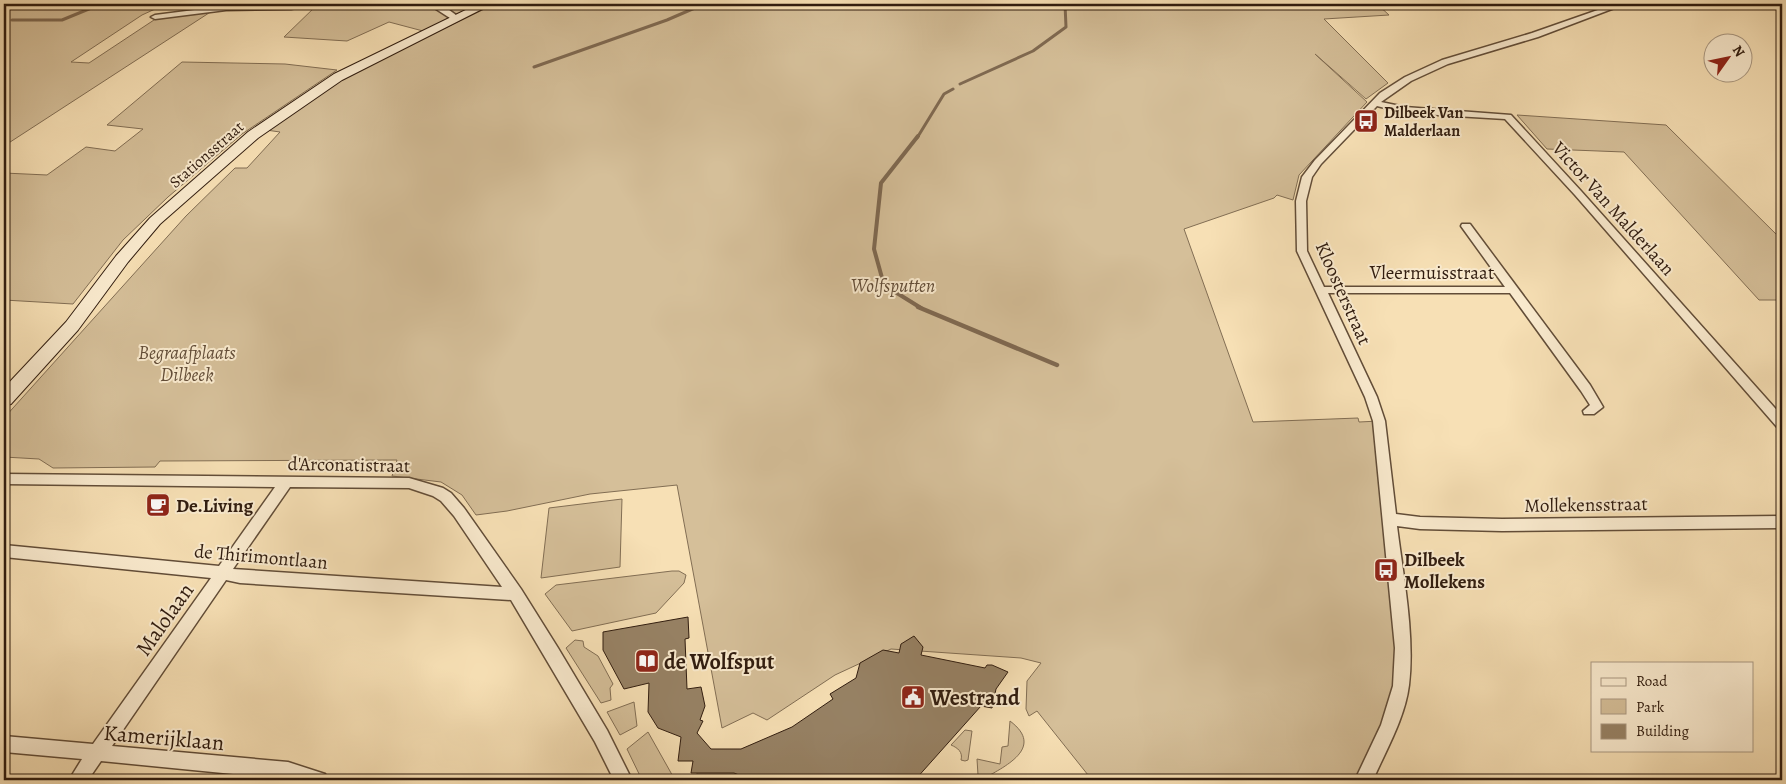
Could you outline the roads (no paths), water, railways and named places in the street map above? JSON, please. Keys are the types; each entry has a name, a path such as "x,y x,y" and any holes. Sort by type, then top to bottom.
{"street":[{"path":"154,17 226,8 291,7 315,4"},
{"path":"437,4 438,7 456,18"},
{"name":"Stationsstraat","path":"4,399 72,326 122,259 156,221 253,135 338,77 486,4"},
{"name":"Kloosterstraat","path":"1364,780 1389,726 1401,686 1403,648 1379,421 1371,397 1302,251 1301,201 1307,177 1318,162 1375,103 1408,79 1445,62 1535,35 1622,4"},
{"name":"Victor Van Malderlaan","path":"1375,103 1405,110 1508,117 1578,192 1782,424"},
{"name":"Vleermuisstraat","path":"1466,226 1586,388 1597,407 1589,411"},
{"name":"Vleermuisstraat","path":"1321,290 1513,290"},
{"name":"d'Arconatistraat","path":"4,479 409,483 438,492 446,497 459,512 516,594 580,699 623,780"},
{"name":"Malolaan","path":"78,780 286,482"},
{"name":"Mollekensstraat","path":"1390,519 1420,523 1502,525 1782,522"},
{"name":"de Thirimontlaan","path":"4,551 224,573 240,577 516,594"},
{"name":"Kamerijklaan","path":"4,744 288,770 319,780"}],"waterway":[{"path":"12,20 62,20 101,4"},
{"path":"534,67 667,20 704,4"},
{"path":"960,84 1033,51 1066,27 1065,4"},
{"path":"917,138 944,94 953,89"},
{"path":"918,136 881,183 874,249 884,285 921,308"},
{"path":"918,307 1057,365"}],"place":[{"name":"Dilbeek Van Malderlaan","path":"1366,121"},
{"name":"De.Living","path":"158,505"},
{"name":"Dilbeek Mollekens","path":"1386,570"},
{"name":"de Wolfsput","path":"647,661"},
{"name":"Westrand","path":"913,697"}],"park label":[{"name":"Wolfsputten","path":"893,285"},
{"name":"Begraafplaats Dilbeek","path":"187,363"}]}
